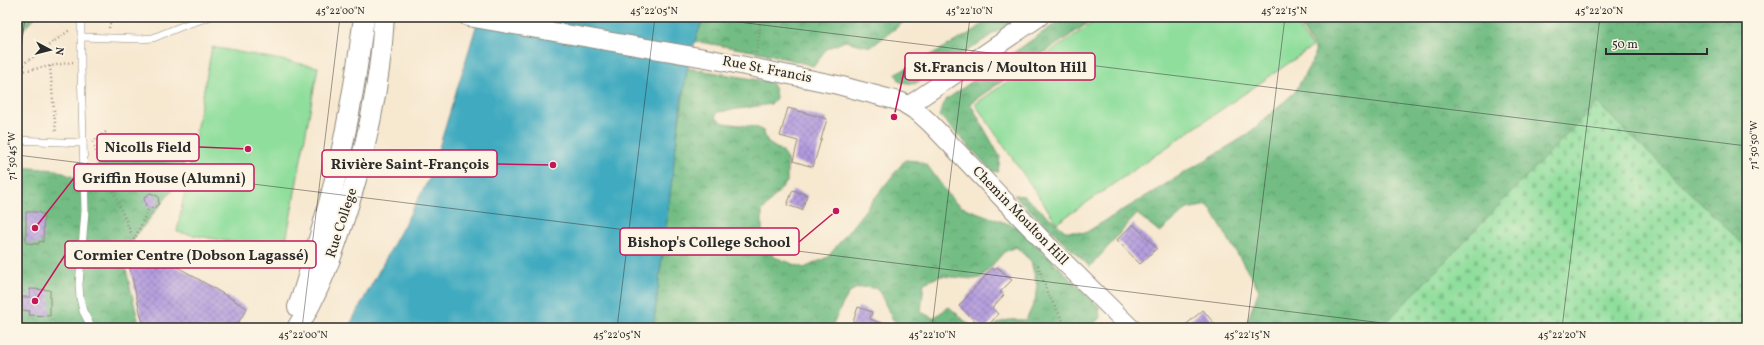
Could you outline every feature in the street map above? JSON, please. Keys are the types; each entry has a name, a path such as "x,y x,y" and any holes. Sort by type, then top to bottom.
{"main road":[{"name":"Rue College","path":"290,328 301,301 338,166 357,66 364,17"},
{"name":"Rue College","path":"297,328 311,306 325,276 351,200 369,125 384,17"}],"street":[{"name":"Rue St. Francis","path":"468,17 711,59 838,85 892,99 908,106"},
{"path":"908,106 1039,17"},
{"name":"Chemin Moulton Hill","path":"908,106 930,123 1052,250 1131,328"}],"lane":[{"path":"81,17 85,211 80,292 83,311 92,328"},
{"path":"81,37 140,40 153,38 209,17"},
{"path":"17,140 83,143"}],"path":[{"path":"755,55 760,29 758,17"},
{"path":"18,72 26,62 71,29"},
{"path":"18,72 81,60"},
{"path":"50,66 57,135"},
{"path":"106,132 92,143 138,249"},
{"path":"134,240 149,208"},
{"path":"1038,264 1048,292 1066,328"}],"green space":[{"path":"17,17 35,17 17,37"},
{"path":"704,17 910,17 871,47 845,41 826,49 814,66 764,53 694,41"},
{"path":"990,17 1019,17 929,76 914,84 900,82 896,74 974,31"},
{"path":"1065,17 1097,17 970,103 1000,157 998,172 992,171 940,116 941,109 947,99"},
{"path":"1101,17 1291,17 1312,47 1057,223 975,104"},
{"path":"1295,17 1747,17 1747,248 1458,328 1246,328 1259,290 1208,205 1187,209 1160,232 1137,214 1090,267 1014,195 1024,196 1065,231 1085,233 1247,135 1295,92 1315,56 1315,49"},
{"path":"212,47 318,67 284,252 177,232"},
{"path":"687,68 771,82 775,90 776,98 771,104 718,112 715,117 724,123 756,127 763,131 768,143 783,152 787,160 787,182 762,211 762,233 774,257 804,268 828,257 905,160 917,161 927,165 954,202 962,207 1020,228 1099,307 1100,318 1089,328 992,328 1004,321 1026,320 1035,301 1037,285 1031,261 1016,247 1004,252 981,278 974,279 940,276 924,283 921,312 933,318 949,307 973,328 899,328 892,318 878,289 866,287 853,290 850,293 831,328 653,328"},
{"path":"1597,103 1747,248 1747,328 1381,328"},
{"path":"176,141 185,155 183,172 178,183 122,253 140,328 17,328 17,167 56,170 75,178 94,169 104,156 122,146"}],"water":[{"path":"479,17 704,17 691,54 683,93 653,328 348,328 430,177"}],"building":[{"path":"788,108 827,119 813,167 793,161 798,141 780,136"},
{"path":"793,190 807,195 802,210 787,205"},
{"path":"150,193 158,196 159,204 153,209 146,206 144,198"},
{"path":"26,212 40,212 40,214 44,214 43,242 39,241 39,244 26,243"},
{"path":"1133,224 1157,248 1140,264 1117,240"},
{"path":"151,246 152,252 167,261 170,255 179,261 176,266 247,308 235,328 144,328 126,252"},
{"path":"997,267 1012,280 1000,292 1004,295 992,308 998,314 986,328 983,328 959,306 992,268 995,270"},
{"path":"30,289 50,290 50,316 29,315 30,311 22,310 22,297 30,297"},
{"path":"858,307 872,312 870,319 889,326 889,328 851,328"},
{"path":"1203,310 1218,328 1182,328"}],"place":[{"name":"St.Francis / Moulton Hill","path":"894,117"},
{"name":"Nicolls Field","path":"248,149"},
{"name":"Rivière Saint-François","path":"553,165"},
{"name":"Bishop's College School","path":"836,211"},
{"name":"Griffin House (Alumni)","path":"35,228"},
{"name":"Cormier Centre (Dobson Lagassé)","path":"35,301"}]}
